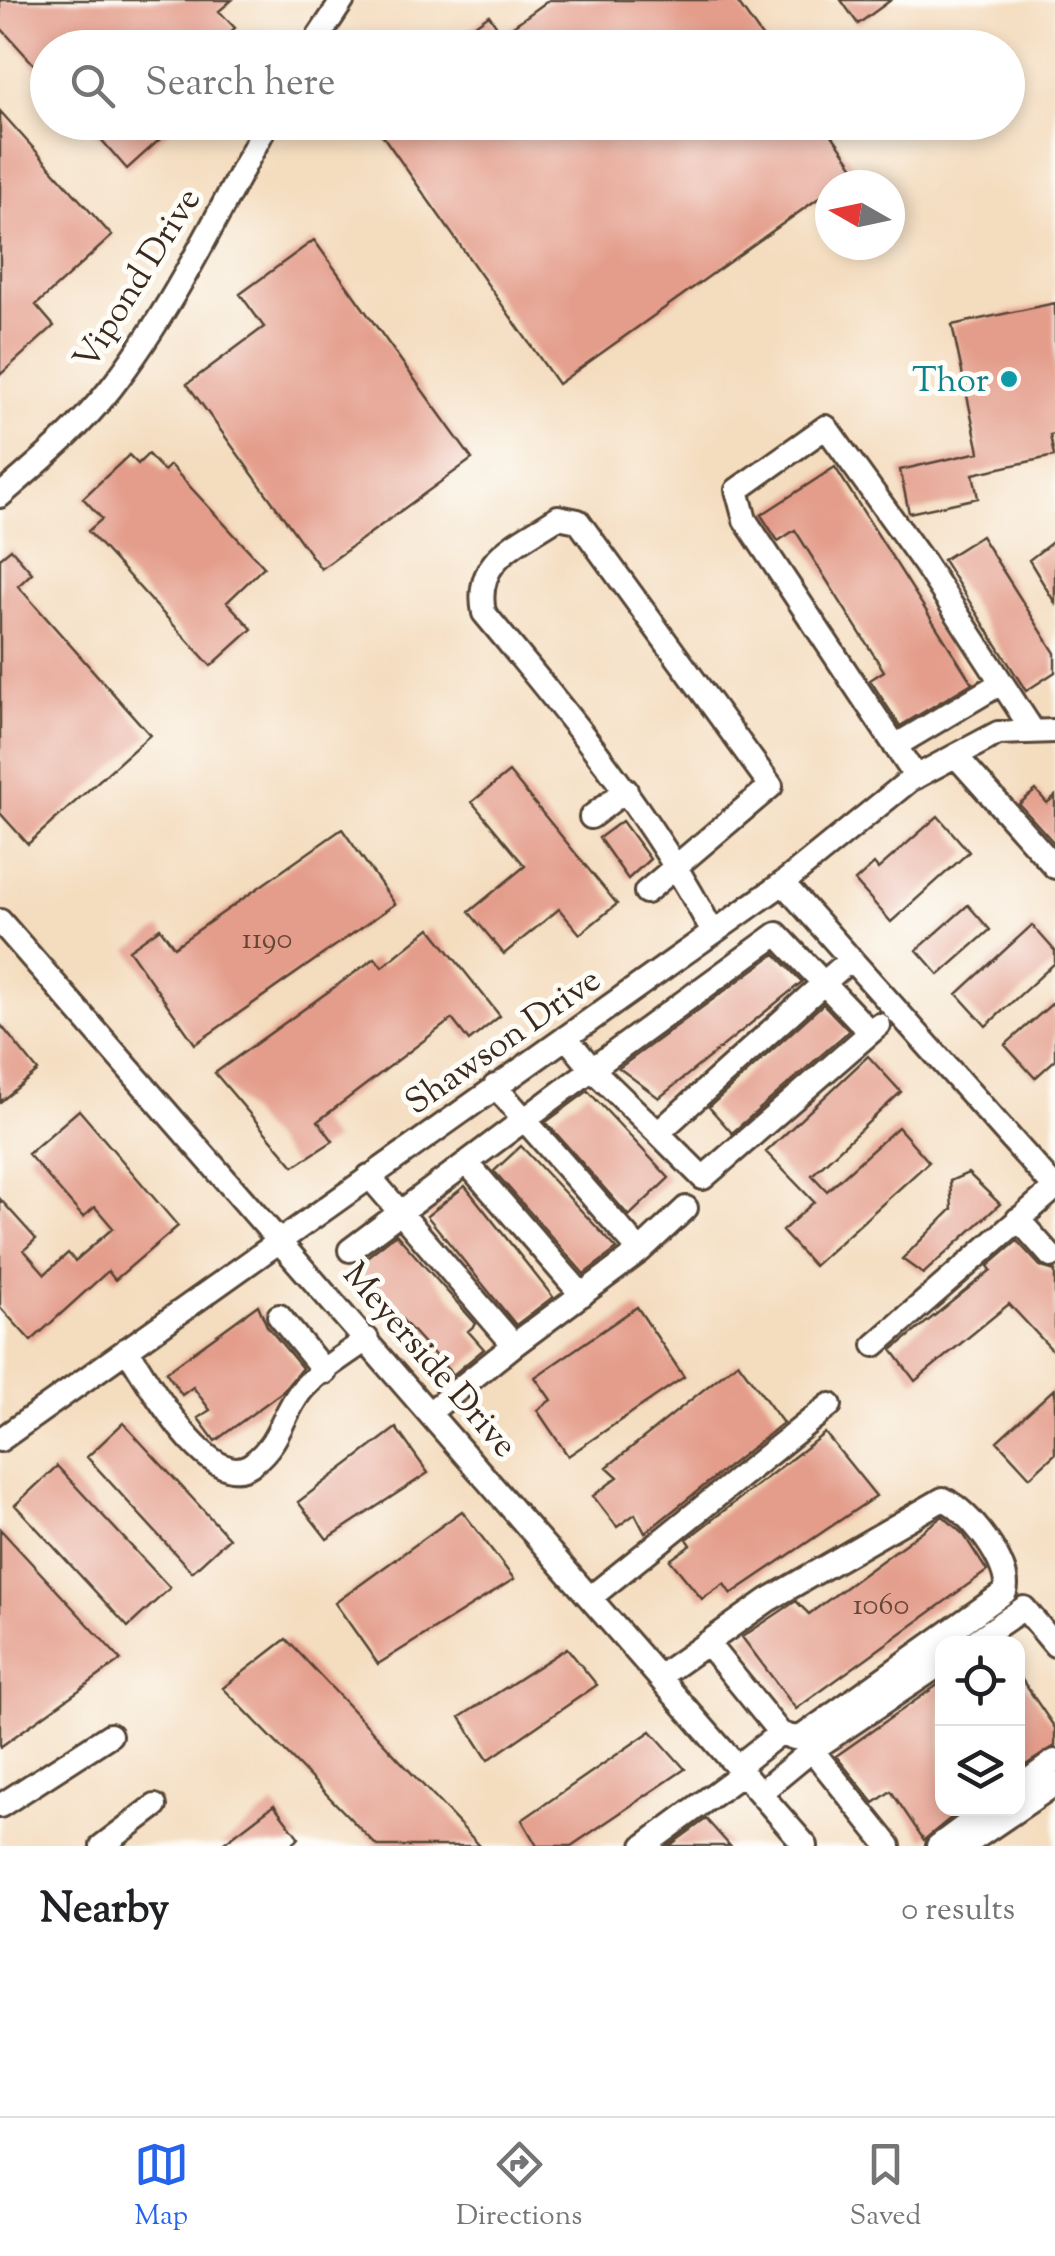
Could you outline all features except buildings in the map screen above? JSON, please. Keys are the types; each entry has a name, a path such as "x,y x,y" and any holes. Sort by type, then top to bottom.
{"street":[{"path":"323,30 343,0"},
{"name":"Vipond Drive","path":"0,496 62,444 112,387 144,340 258,140"},
{"path":"916,777 746,520 738,490 826,428 924,563 1001,683 1044,731"},
{"path":"646,892 678,866 771,786 578,521 558,517 490,564 480,589 484,613 626,790 678,866 713,932"},
{"path":"895,746 1001,683"},
{"name":"Shawson Drive","path":"0,1440 783,883 916,777 998,733 1044,731"},
{"path":"956,756 1055,867"},
{"path":"591,817 626,790"},
{"path":"783,883 1055,1188 875,1345"},
{"name":"Meyerside Drive","path":"0,921 168,1119 280,1238 806,1846"},
{"path":"350,1250 777,934 870,1032"},
{"path":"658,1133 851,959"},
{"path":"566,1038 592,1070 704,1178 896,1010"},
{"path":"495,1086 640,1251"},
{"path":"468,1164 582,1295"},
{"path":"369,1176 514,1345"},
{"path":"430,1412 640,1251 686,1208"},
{"path":"1018,1220 1051,1256"},
{"path":"279,1316 325,1372"},
{"path":"127,1348 173,1420 220,1468 234,1471 250,1466 280,1437 300,1391 367,1339"},
{"path":"591,1597 830,1405"},
{"path":"660,1677 707,1643 768,1600 943,1499 955,1503 1003,1562 1009,1579 1005,1592 803,1736 794,1738 780,1734 707,1643"},
{"path":"983,1636 1024,1608 1055,1644"},
{"path":"760,1793 812,1750 935,1668"},
{"path":"644,1846 780,1734"},
{"path":"0,1806 110,1735"},
{"path":"812,1750 889,1846"},
{"path":"1025,1783 1055,1761"},
{"path":"964,1846 1055,1784"},
{"path":"102,1846 156,1806"},
{"path":"938,1846 979,1816"}],"place":[{"name":"Thor","path":"1009,379"}]}
